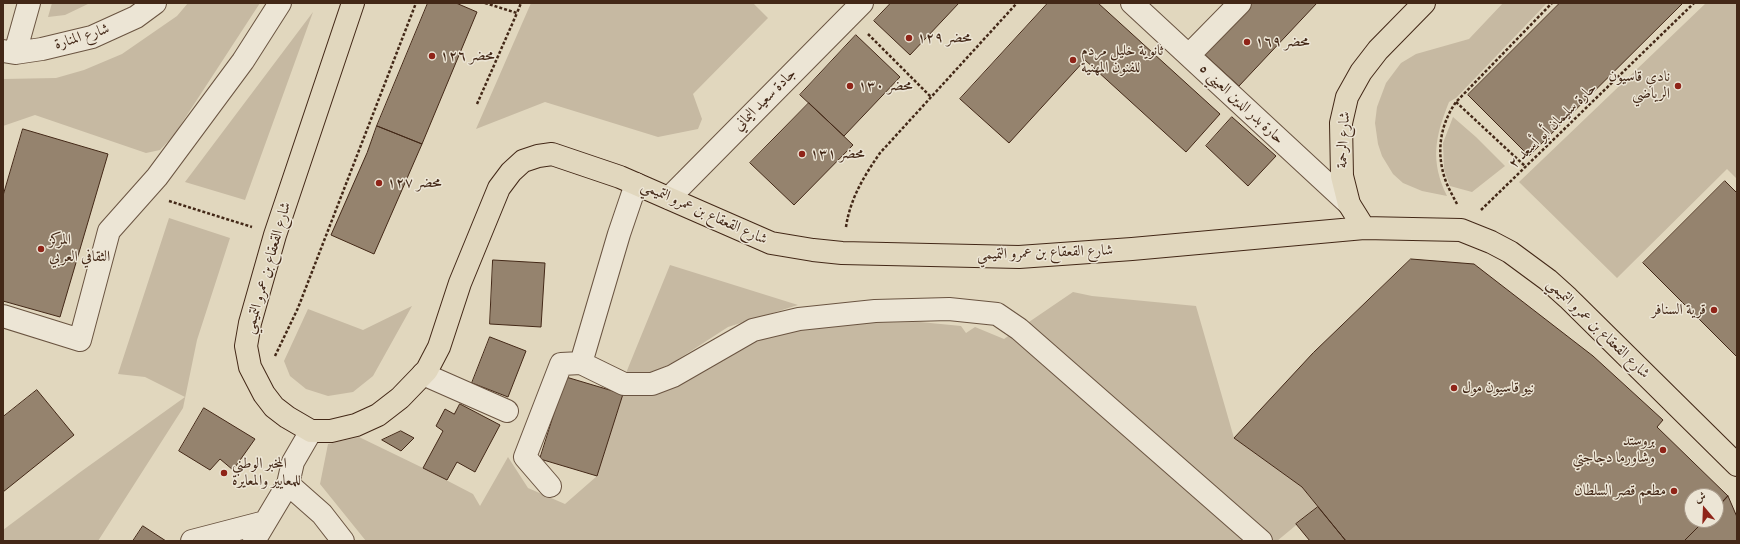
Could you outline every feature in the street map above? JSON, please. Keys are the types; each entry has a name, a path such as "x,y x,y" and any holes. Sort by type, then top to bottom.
{"main road":[{"name":"شارع القعقاع بن عمرو التميمي","path":"353,3 275,235 250,323 246,346 250,367 259,386 274,407 298,425 311,431 331,431 356,425 378,415 400,398 427,370 439,347 460,283 499,188 523,161 538,156 552,154 636,184 771,243 842,253 1019,257 1364,228 1461,230 1491,242 1510,252 1548,280 1737,465"},
{"name":"شارع الرحمة","path":"1364,228 1349,204 1342,176 1341,123 1347,97 1361,72 1378,50 1424,3"}],"street":[{"path":"9,52 29,3"},
{"name":"شارع المنارة","path":"9,52 42,49 92,38 136,16 155,3"},
{"path":"3,316 80,340 109,231 157,177 243,61 280,3"},
{"name":"حارة بدر الدين العيني ٥","path":"1132,3 1349,204"},
{"path":"1188,55 1240,3"},
{"name":"جادة سعيد اليماني","path":"668,198 856,9"},
{"path":"581,363 619,234 636,184"},
{"path":"550,486 525,457 561,364 581,363 624,384 652,384 673,376 753,330 798,319 875,310 949,309 997,314 1019,329 1261,541"},
{"path":"423,374 507,411"},
{"path":"254,541 288,484 293,462 311,431"},
{"path":"288,484 322,514 344,541"},
{"path":"192,541 265,522"}],"path":[{"path":"259,386 298,308 416,3"},
{"path":"485,3 517,13"},
{"path":"477,104 521,3"},
{"path":"842,253 848,213 856,191 867,171 880,153 1017,3"},
{"path":"1461,230 1457,204 1445,180 1441,167 1440,140 1447,115 1456,102 1552,3"},
{"name":"حارة سليمان أبو أسعد ٢","path":"1461,230 1694,3"},
{"path":"856,9 931,97"},
{"path":"1456,102 1526,167"},
{"path":"143,193 275,235"}],"shaded area":[{"path":"52,3 90,3 65,15 48,17"},
{"path":"188,3 260,3 174,135 160,150 146,153 35,115 3,126 3,79 56,78 84,70 122,54 177,16"},
{"path":"531,3 753,3 768,18 693,94 702,119 698,129 658,137 545,102 476,129"},
{"path":"1503,3 1547,3 1456,98 1449,102 1440,127 1436,149 1438,171 1447,196 1422,191 1403,183 1393,174 1382,156 1378,144 1375,123 1377,107 1386,83 1401,63 1416,54 1469,39"},
{"name":"نادي قاسيون الرياضي","path":"1706,3 1737,3 1737,179 1727,169 1617,278 1519,182"},
{"path":"313,12 245,200 185,182"},
{"path":"1453,117 1476,137 1505,166 1472,192 1450,186 1444,170 1443,143"},
{"path":"169,218 230,238 197,340 183,408 98,541 3,541 3,530 185,397 145,377 118,374"},
{"path":"670,265 798,305 728,327 674,362 649,374 626,373"},
{"path":"1073,292 1092,296 1196,306 1234,438 1302,487 1318,507 1277,541 366,541 320,484 328,444 359,437 473,494 480,506 508,457 528,488 565,504 597,476 623,394 756,338 793,330 853,323 920,322 961,326 966,333 975,327 1004,339"},
{"path":"412,306 373,376 353,392 328,396 306,389 290,376 284,361 308,309 363,330"}],"building":[{"name":"محضر ١٢٦","path":"428,3 456,3 477,12 422,144 377,126"},
{"name":"محضر ١٢٩","path":"891,3 959,3 910,55 874,21"},
{"path":"1048,3 1098,3 1220,114 1186,152 1085,60 1009,143 960,99"},
{"name":"محضر ١٦٩","path":"1250,3 1317,3 1239,86 1203,53"},
{"path":"1560,3 1683,3 1529,156 1468,95"},
{"name":"محضر ١٣٠","path":"856,35 900,77 844,136 800,95"},
{"name":"محضر ١٣١","path":"809,103 853,145 794,205 750,163"},
{"path":"1232,117 1276,156 1248,186 1206,146"},
{"name":"محضر ١٢٧","path":"377,126 422,144 374,254 331,235 367,153"},
{"name":"المركز الثقافي العربي","path":"23,129 108,154 60,317 3,301 3,196"},
{"name":"قرية السنافر","path":"1725,181 1737,193 1737,357 1643,263"},
{"name":"نيو قاسيون مول","path":"1411,259 1474,264 1593,356 1663,420 1657,427 1720,488 1684,488 1684,528 1697,528 1685,540 1686,541 1346,541 1302,487 1234,438 1313,353"},
{"path":"493,260 545,263 541,327 490,324"},
{"path":"490,337 526,351 508,397 472,383"},
{"path":"566,377 623,394 597,476 540,459"},
{"path":"37,390 74,435 3,492 3,417"},
{"path":"460,404 500,425 475,472 457,462 447,480 423,468 443,431 436,426 445,409 454,414"},
{"path":"204,408 255,439 233,470 220,459 210,470 179,451"},
{"path":"401,431 414,438 401,451 382,440"},
{"name":"نيو قاسيون مول","path":"1724,492 1728,496 1724,500"},
{"path":"1728,496 1737,517 1737,541 1686,541 1685,540 1697,528 1724,528 1724,500"},
{"path":"1318,507 1346,541 1310,541 1296,524"},
{"path":"143,526 166,541 133,541"}],"place":[{"name":"محضر ١٢٩","path":"909,38"},
{"name":"محضر ١٦٩","path":"1247,42"},
{"name":"محضر ١٢٦","path":"432,56"},
{"name":"ثانوية خليل مردم للفنون المهنية","path":"1073,60"},
{"name":"محضر ١٣٠","path":"850,86"},
{"name":"نادي قاسيون الرياضي","path":"1678,86"},
{"name":"محضر ١٣١","path":"802,154"},
{"name":"محضر ١٢٧","path":"379,183"},
{"name":"المركز الثقافي العربي","path":"41,249"},
{"name":"قرية السنافر","path":"1714,310"},
{"name":"نيو قاسيون مول","path":"1454,388"},
{"name":"بروستد وشاورما دجاجتي","path":"1663,450"},
{"name":"المخبر الوطني للمعايير والمعايرة","path":"224,473"},
{"name":"مطعم قصر السلطان","path":"1674,491"}]}
